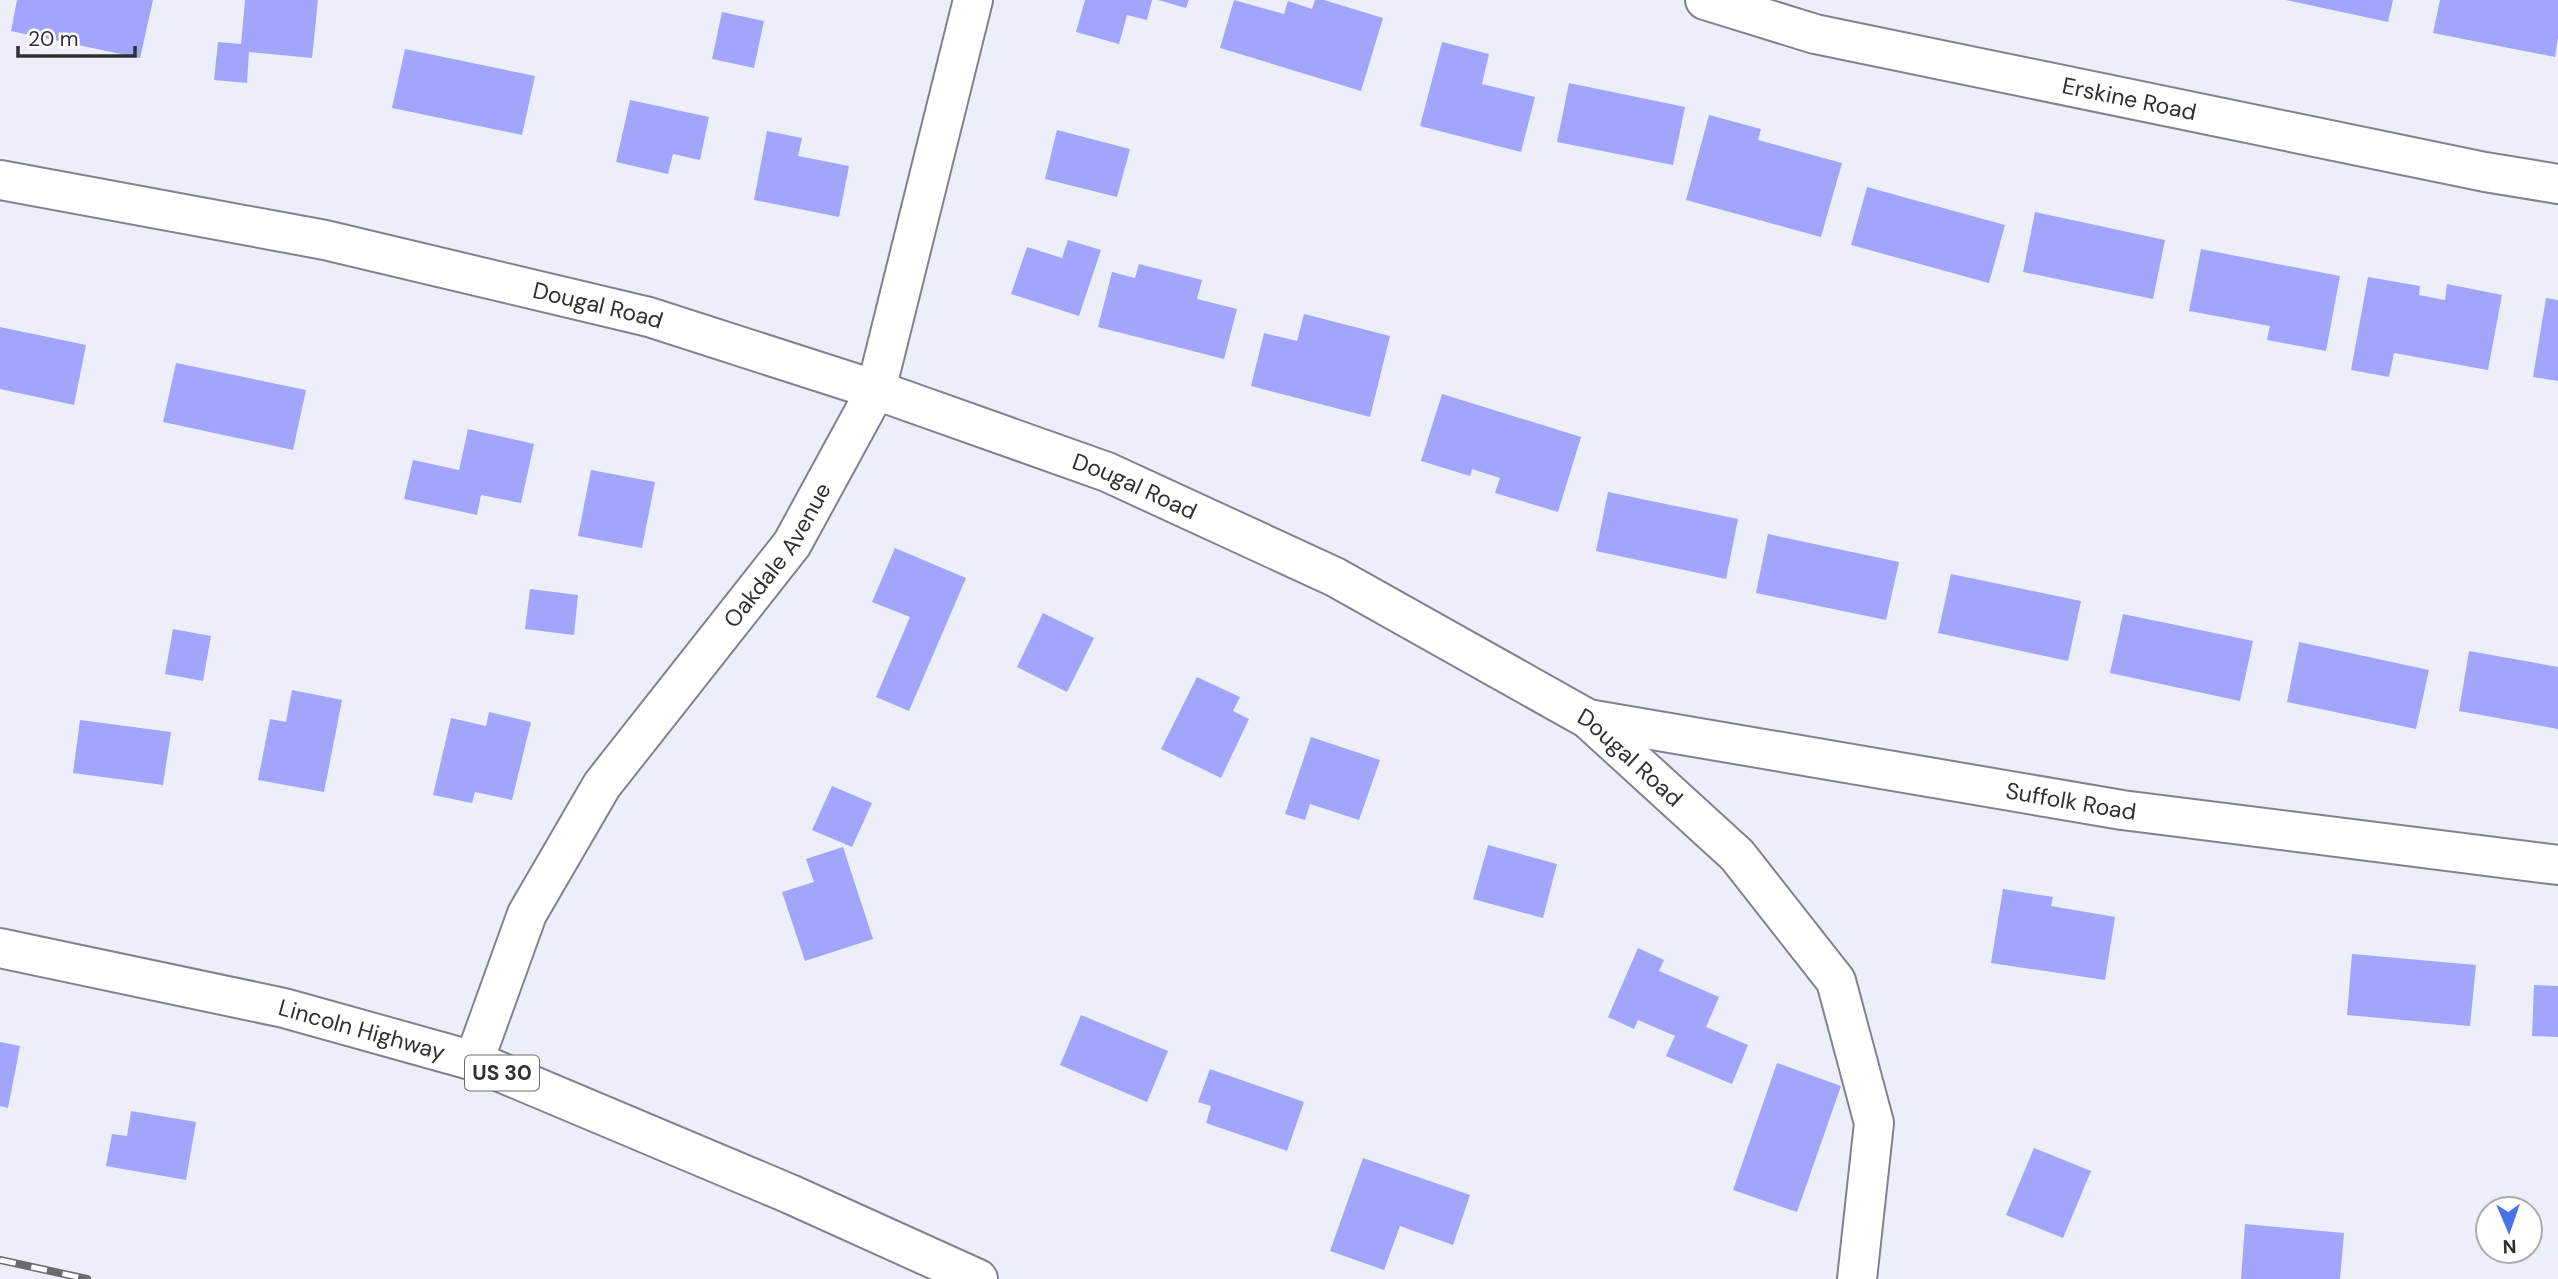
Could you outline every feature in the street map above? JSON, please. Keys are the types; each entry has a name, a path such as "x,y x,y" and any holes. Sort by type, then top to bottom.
{"street":[{"name":"Oakdale Avenue","path":"474,1061 527,914 603,785 792,544 876,390 973,0"},
{"name":"Erskine Road","path":"1705,0 1815,34 2484,172 2558,184"},
{"name":"Dougal Road","path":"0,180 325,240 622,310 876,390 1107,472 1335,577 1588,719 1737,855 1836,981 1874,1123 1857,1279"},
{"name":"Suffolk Road","path":"1588,719 2122,810 2558,865"},
{"name":"Lincoln Highway","path":"0,948 284,1008 474,1061 790,1194 978,1279"}],"building":[{"path":"17,0 153,0 140,58 11,31"},
{"path":"245,0 318,0 312,58 249,52 247,83 214,80 218,42 241,44"},
{"path":"1085,0 1152,0 1147,20 1127,15 1119,44 1076,32"},
{"path":"1158,0 1189,0 1186,8"},
{"path":"1234,0 1284,14 1288,1 1312,9 1315,0 1324,0 1383,18 1361,91 1220,48"},
{"path":"2286,0 2393,0 2388,22"},
{"path":"2440,0 2558,0 2555,57 2433,33"},
{"path":"722,12 764,21 754,68 712,59"},
{"path":"1442,42 1489,54 1482,84 1535,97 1521,152 1420,126"},
{"path":"405,49 535,76 522,135 392,108"},
{"path":"1569,83 1685,107 1673,165 1557,142"},
{"path":"630,100 709,117 700,160 673,154 668,174 616,162"},
{"path":"1709,115 1761,129 1758,140 1842,163 1821,237 1686,200"},
{"path":"1057,130 1130,149 1117,197 1045,179"},
{"path":"767,131 802,138 798,156 849,166 839,217 754,200"},
{"path":"1867,187 2005,225 1989,283 1851,245"},
{"path":"2035,212 2165,240 2153,299 2023,272"},
{"path":"1068,240 1101,250 1079,316 1011,294 1027,247 1062,258"},
{"path":"2201,249 2340,276 2326,351 2267,340 2270,326 2189,311"},
{"path":"1139,264 1202,280 1197,299 1237,309 1224,359 1098,327 1112,272 1135,278"},
{"path":"2368,277 2420,286 2419,295 2445,300 2447,284 2502,295 2488,370 2394,353 2389,377 2351,370"},
{"path":"2546,298 2558,300 2558,381 2533,377"},
{"path":"1304,314 1390,336 1370,417 1251,386 1264,333 1297,341"},
{"path":"0,327 86,345 74,405 0,389"},
{"path":"176,363 306,390 293,450 163,422"},
{"path":"1442,394 1581,437 1558,512 1495,493 1500,478 1472,469 1470,476 1421,461"},
{"path":"468,429 534,444 521,503 481,495 477,515 404,499 413,460 459,470"},
{"path":"591,470 655,482 642,548 578,536"},
{"path":"1608,492 1738,519 1726,579 1596,551"},
{"path":"1768,534 1899,562 1886,620 1756,593"},
{"path":"895,548 966,578 909,711 876,697 910,617 872,602"},
{"path":"1951,574 2081,601 2068,661 1938,633"},
{"path":"530,589 578,595 574,635 525,629"},
{"path":"1043,613 1094,638 1067,692 1017,667"},
{"path":"2123,614 2253,641 2240,701 2110,673"},
{"path":"173,629 211,636 203,681 165,674"},
{"path":"2299,642 2429,670 2416,729 2287,702"},
{"path":"2469,651 2558,667 2558,729 2459,711"},
{"path":"1197,677 1240,697 1233,711 1249,719 1221,778 1161,749"},
{"path":"292,690 342,700 324,792 258,780 270,719 286,722"},
{"path":"489,712 531,722 512,800 475,792 472,803 433,795 451,718 486,726"},
{"path":"80,720 171,732 163,785 73,773"},
{"path":"1311,737 1380,760 1359,820 1310,804 1305,820 1285,814"},
{"path":"832,786 872,803 852,847 812,830"},
{"path":"1488,845 1557,864 1543,918 1473,899"},
{"path":"843,847 873,939 805,961 782,892 814,882 806,859"},
{"path":"2003,889 2053,897 2051,906 2115,917 2105,980 1991,963"},
{"path":"1638,948 1664,960 1659,971 1719,997 1706,1027 1748,1045 1732,1084 1666,1056 1675,1036 1638,1020 1634,1029 1608,1017"},
{"path":"2352,954 2476,965 2470,1026 2347,1015"},
{"path":"2534,985 2558,986 2558,1037 2532,1036"},
{"path":"1081,1015 1168,1051 1147,1102 1060,1065"},
{"path":"0,1042 20,1046 8,1108 0,1106"},
{"path":"1777,1063 1841,1086 1797,1212 1733,1190"},
{"path":"1210,1069 1304,1102 1287,1151 1206,1123 1211,1106 1198,1102"},
{"path":"131,1111 196,1122 186,1180 106,1166 112,1134 127,1136"},
{"path":"2034,1148 2091,1171 2063,1238 2006,1215"},
{"path":"1363,1158 1470,1195 1453,1245 1400,1226 1384,1270 1330,1251"},
{"path":"2245,1224 2344,1233 2340,1279 2241,1279"}],"railway":[{"path":"0,1260 87,1279"}]}
